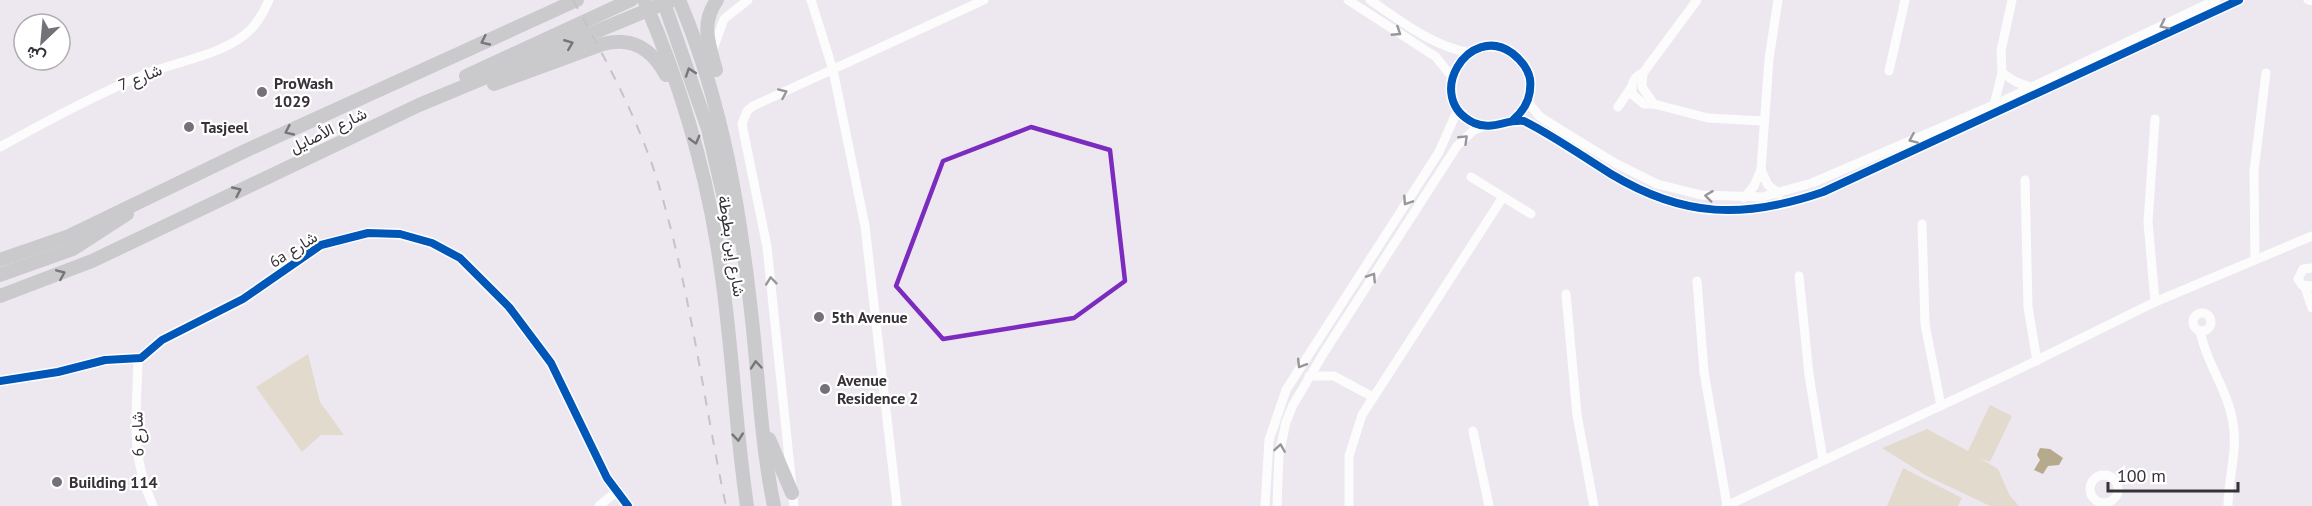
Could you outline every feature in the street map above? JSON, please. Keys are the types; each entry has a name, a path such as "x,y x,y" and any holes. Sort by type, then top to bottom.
{"main road":[{"path":"549,11 565,0"},
{"name":"شارع الأصايل","path":"0,260 39,248 577,0"},
{"path":"419,105 453,82 631,0"},
{"name":"شارع إبن بطوطة","path":"679,0 705,65 726,145 734,188 753,333 759,407 774,506"},
{"path":"717,0 710,12 705,30 743,198 755,282 753,333"},
{"name":"شارع الأصايل","path":"2,296 92,261 419,105 657,5 659,14 665,14 670,18 698,96 717,161 753,333"},
{"name":"شارع إبن بطوطة","path":"657,5 700,164 717,245 747,506"},
{"path":"396,116 449,100 603,44 620,41 638,45 652,54 675,94 684,103"},
{"path":"0,275 73,249 115,224 153,195"},
{"path":"0,253 39,248"},
{"path":"759,407 778,466 793,499"}],"street":[{"name":"شارع 7","path":"0,147 115,87 173,63 227,46 253,28 269,0"},
{"path":"713,60 713,43 720,26 729,14 748,0"},
{"path":"811,0 833,70 865,226 897,506"},
{"path":"793,499 767,247 742,124 747,111 753,106 984,0"},
{"path":"1348,0 1436,57 1452,77"},
{"path":"1370,0 1445,47 1470,53"},
{"path":"1618,107 1637,76 1643,73 1697,0"},
{"path":"1744,198 1754,186 1761,170 1763,121 1778,0"},
{"path":"1889,71 1905,0"},
{"path":"1994,105 2002,73 2001,51 2012,0"},
{"path":"1528,102 1534,112 1552,124 1614,163 1657,184 1701,195 1744,198 1779,194 1812,183 1994,105 2216,0"},
{"path":"1513,120 1530,124 1628,184 1666,200 1728,210 1768,208 1823,192 2239,0"},
{"path":"2308,0 2312,1"},
{"path":"1277,506 1281,439 1293,405 1309,376 1457,146 1474,130 1513,120 1528,102 1531,88 1529,73 1521,60 1499,48 1489,47 1470,53 1459,63 1452,77 1453,99 1458,109 1465,117 1485,126"},
{"path":"1643,73 1642,87 1654,104"},
{"path":"2002,73 2016,82 2033,87"},
{"path":"2255,260 2254,171 2266,73"},
{"path":"1632,86 1633,95 1640,102 1708,118 1763,121"},
{"path":"1265,506 1269,440 1286,390 1439,152 1458,109"},
{"path":"2155,119 2148,222 2155,302"},
{"path":"1761,170 1768,185 1779,194"},
{"path":"1471,177 1531,214"},
{"path":"2025,180 2028,307 2037,361"},
{"path":"1349,506 1349,456 1354,435 1373,397 1503,197"},
{"path":"1922,224 1926,324 1941,406"},
{"name":"6a شارع","path":"138,360 166,338 243,299 321,245 368,233 416,237 446,250 473,268 522,323 558,375 616,492 628,506"},
{"path":"1697,281 1704,372 1726,506 2037,361 2155,302 2312,236"},
{"path":"2312,268 2303,268 2298,275 2299,282 2309,287 2312,308"},
{"path":"1799,276 1809,375 1823,460"},
{"path":"1566,294 1577,415 1594,506"},
{"path":"2200,331 2226,395 2234,424 2234,454 2228,506"},
{"path":"1325,351 1327,364 1334,376"},
{"path":"0,381 50,374 105,360 138,360"},
{"name":"شارع 6","path":"138,360 137,459 143,483 153,506"},
{"path":"1309,376 1334,376 1373,397"},
{"path":"1473,431 1490,506"},
{"path":"599,506 616,492"}],"highlighted area":[{"path":"1031,127 1110,150 1125,281 1074,318 943,339 896,286 943,161"}],"shaded area":[{"path":"308,354 320,402 344,435 321,435 302,452 256,387"},
{"path":"1990,405 2012,416 1990,462 1980,458 1998,469 2010,496 2019,506 1990,506 1927,476 1882,448 1927,429 1968,451"},
{"path":"2040,448 2050,449 2063,458 2059,465 2048,466 2043,474 2034,470 2040,460 2037,455"},
{"path":"1903,468 1962,498 1958,506 1887,506"}],"railway":[{"path":"573,0 626,101 657,180 683,281 726,506"}],"cycle path":[{"path":"1513,120 1525,107 1529,97 1528,71 1512,53 1496,46 1481,47 1467,55 1457,67 1452,82 1452,97 1459,112 1474,123 1487,126 1524,121 1611,174 1638,189 1664,199 1715,210 1767,207 1823,192 2239,0"},
{"path":"0,381 58,372 105,360 141,358 162,340 243,299 321,245 368,233 400,234 432,243 460,258 509,307 551,363 607,478 628,506"}],"place":[{"name":"ProWash 1029","path":"262,92"},
{"name":"Tasjeel","path":"189,127"},
{"name":"5th Avenue","path":"819,317"},
{"name":"Avenue Residence 2","path":"825,389"},
{"name":"Building 114","path":"57,482"}]}
